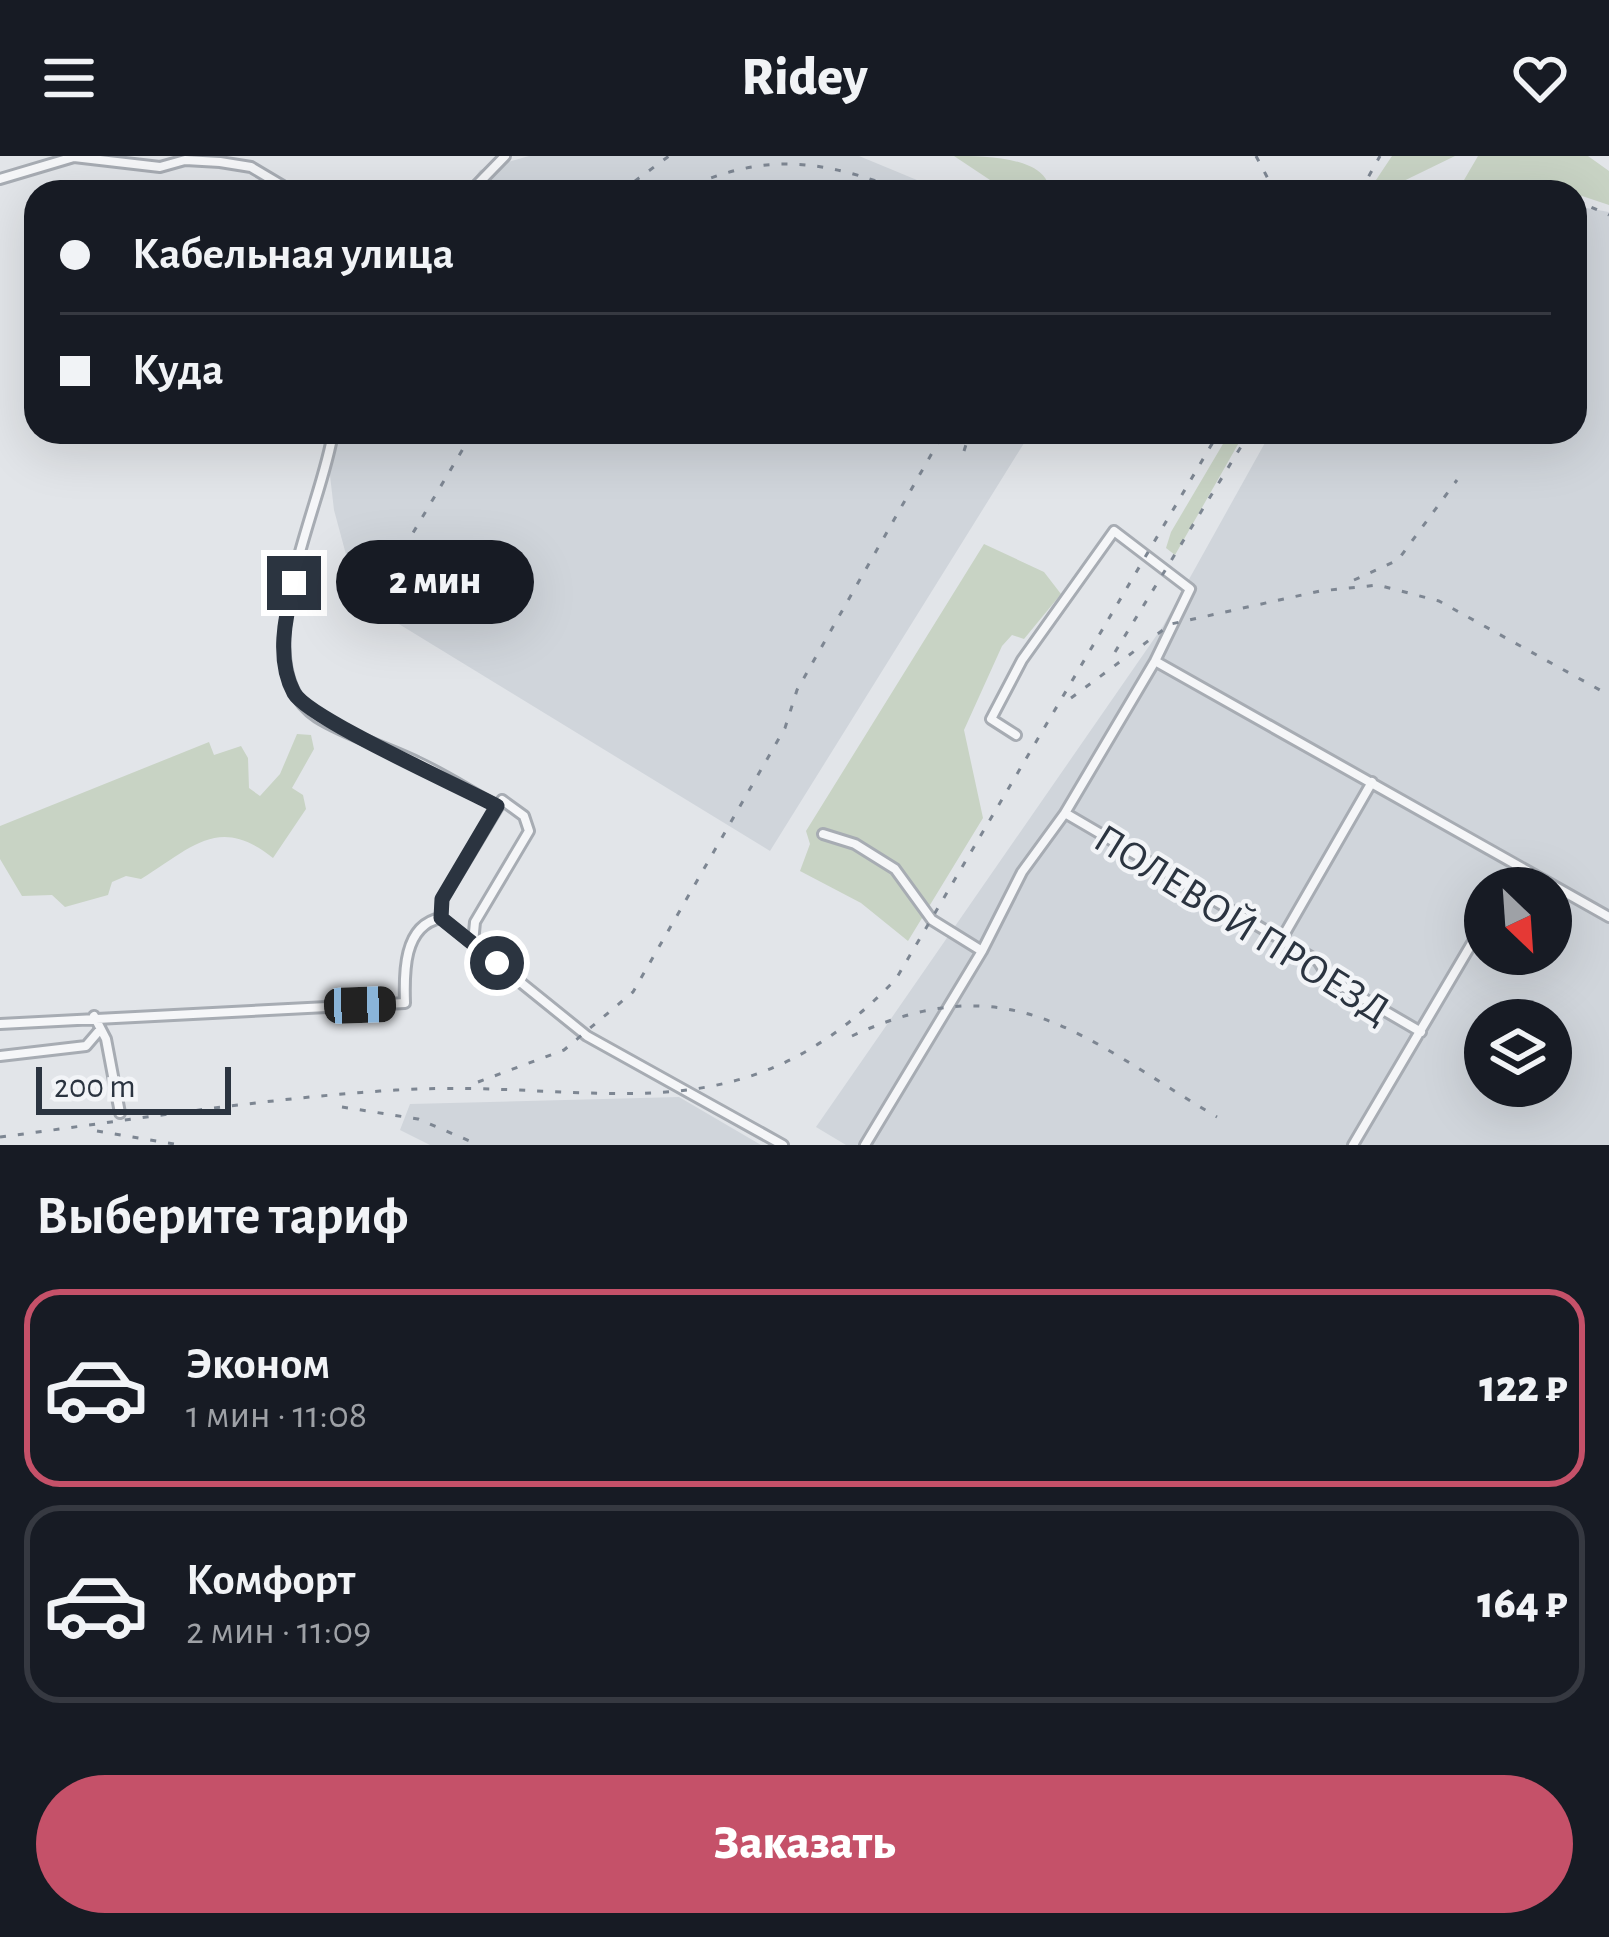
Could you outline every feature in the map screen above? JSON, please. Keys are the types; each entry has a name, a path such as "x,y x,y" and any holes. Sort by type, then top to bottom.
{"street":[{"path":"482,180 505,156"},
{"path":"0,179 74,157 160,167 185,160 220,162 251,167 273,180"},
{"path":"330,444 284,619 286,670 295,695 315,716 419,763 497,806"},
{"path":"865,1145 982,951 1022,872 1065,813 1155,661 1190,589 1114,531 1022,660 992,719 1016,735"},
{"path":"1155,661 1514,867"},
{"path":"1281,940 1372,782"},
{"path":"441,918 442,899 502,800 524,816 530,829 475,922 473,944"},
{"name":"ПОЛЕВОЙ ПРОЕЗД","path":"1065,813 1318,962 1330,979 1421,1033"},
{"path":"824,834 855,844 895,869 932,920 982,951"},
{"path":"1572,898 1609,917"},
{"path":"441,918 587,1036 783,1145"},
{"path":"0,1024 404,1004 403,962 429,922 441,918"},
{"path":"1353,1145 1464,958"},
{"path":"94,1016 98,1032 106,1039 120,1113"},
{"path":"0,1056 86,1046 98,1032"}],"shaded area":[{"path":"529,156 859,156 917,180 473,180 480,170"},
{"path":"1587,208 1609,212 1609,1145 846,1145 816,1127 1163,626 1264,444 1587,444"},
{"path":"326,444 1024,444 770,851 358,599 334,510"},
{"path":"679,1097 761,1145 430,1145 400,1130 410,1104"}],"green space":[{"path":"954,156 1012,160 1047,180 990,180"},
{"path":"1392,156 1455,156 1406,180 1376,180"},
{"path":"1478,156 1588,156 1609,171 1609,205 1587,198 1587,180 1464,180"},
{"path":"1223,444 1238,444 1175,555 1166,548"},
{"path":"984,544 1044,572 1061,594 1024,639 1012,635 1002,646 964,730 983,818 908,941 861,903 800,871 810,844 806,831"},
{"path":"297,734 311,735 314,749 292,788 303,795 306,809 273,858 236,838 206,840 141,879 126,876 112,882 108,895 65,907 52,895 22,896 0,859 0,826 209,742 214,755 241,746 248,758 249,788 260,796 280,774"}],"railway":[{"path":"636,180 669,156"},
{"path":"1256,156 1269,180"},
{"path":"1367,180 1380,156"},
{"path":"705,180 781,164 832,169 873,180"},
{"path":"1587,205 1609,215"},
{"path":"404,548 466,444"},
{"path":"478,1082 564,1050 633,992 785,728 797,690 937,444"},
{"path":"964,451 966,444"},
{"path":"0,1137 248,1104 397,1090 663,1092 722,1084 780,1065 838,1031 896,979 1212,444"},
{"path":"1115,652 1243,444"},
{"path":"1354,580 1398,560 1457,480"},
{"path":"1071,698 1171,624 1320,591 1378,585 1439,601 1609,695"},
{"path":"852,1036 908,1015 958,1006 1002,1008 1085,1037 1217,1117"},
{"path":"342,1107 418,1119 479,1145"},
{"path":"97,1131 180,1145"}],"route":[{"path":"294,583 284,619 286,670 295,695 315,716 419,763 497,806 442,899 441,918 497,963"}]}
